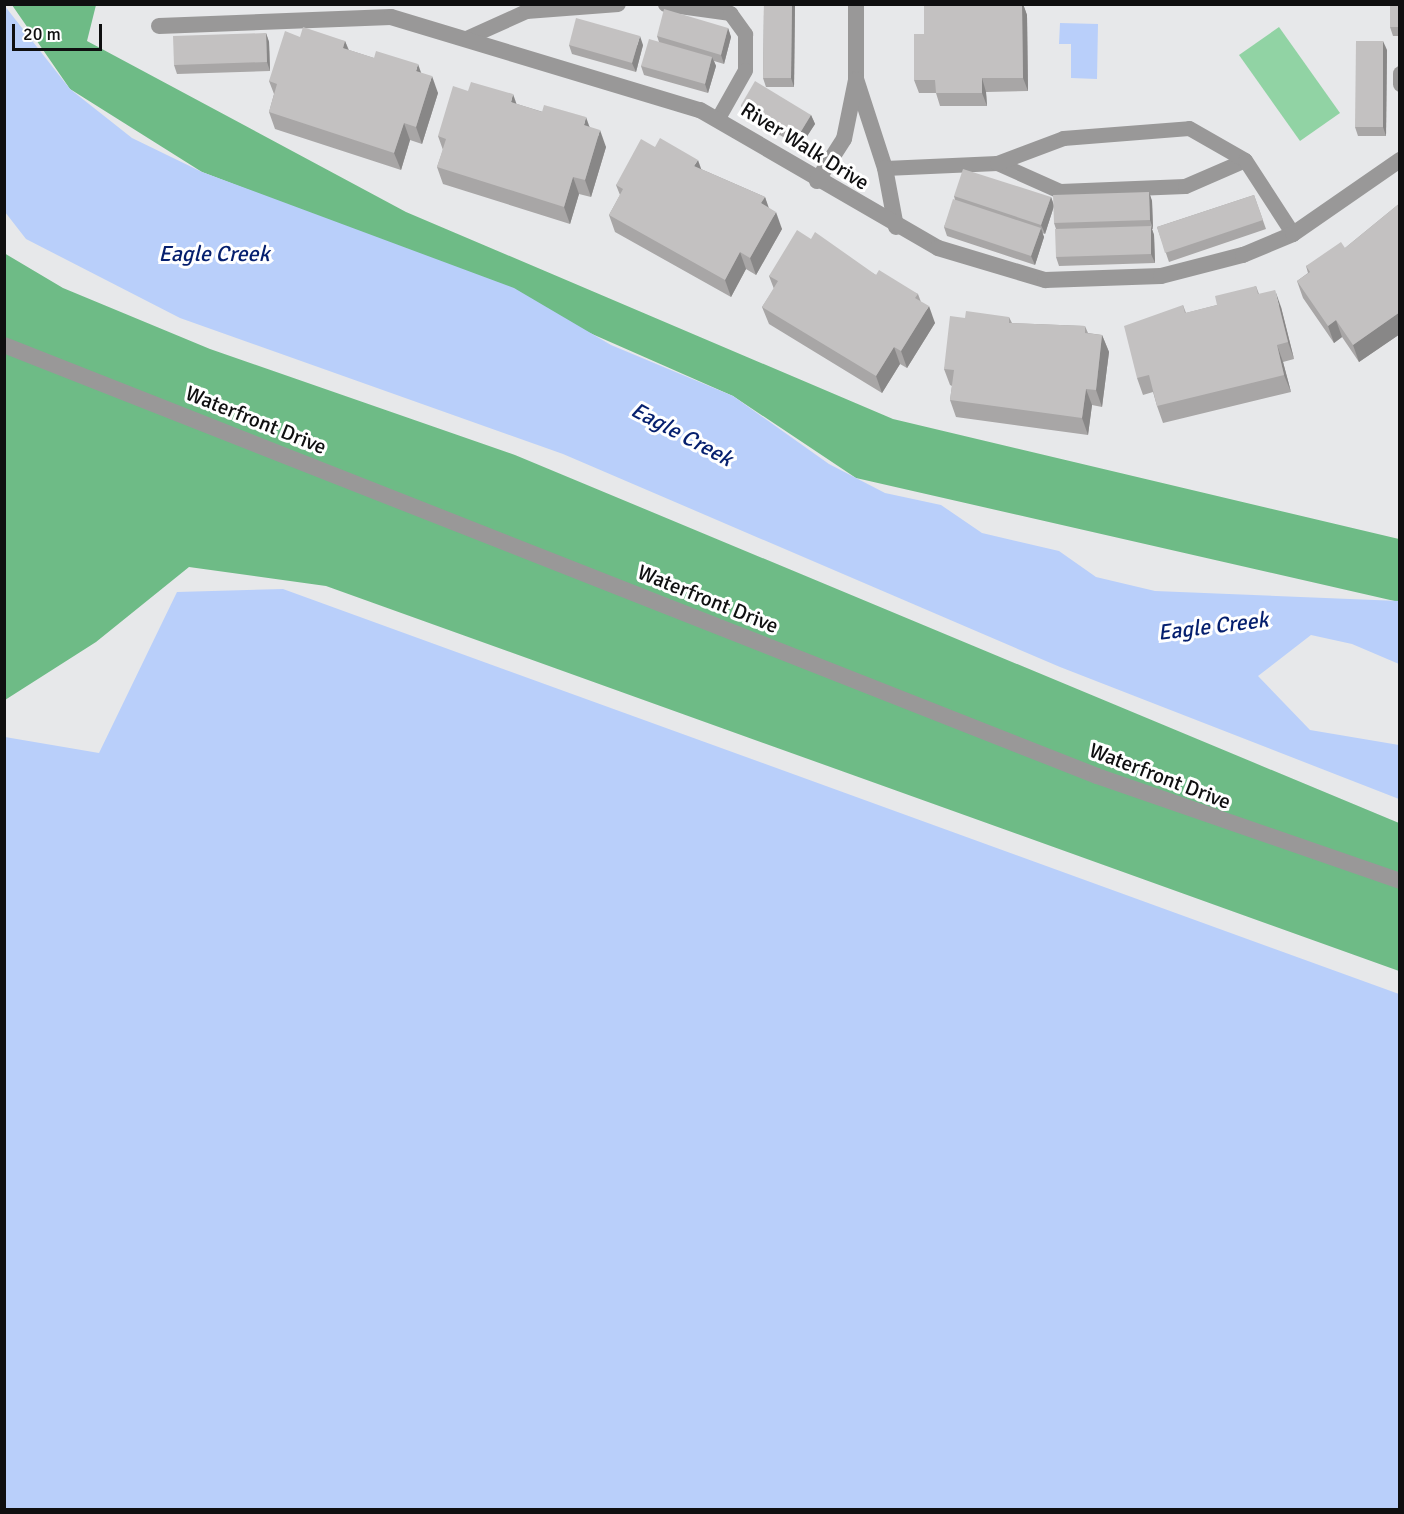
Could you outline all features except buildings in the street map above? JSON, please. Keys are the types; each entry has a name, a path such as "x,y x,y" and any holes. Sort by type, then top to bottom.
{"street":[{"path":"817,181 844,139 856,79 856,4"},
{"name":"River Walk Drive","path":"159,26 391,16 718,118 817,181 896,226 996,268 1073,282 1190,271 1293,234 1400,160"},
{"path":"856,79 885,168 896,226"},
{"name":"Waterfront Drive","path":"4,345 1097,776 1400,881"}],"lane":[{"path":"466,38 526,11 618,4"},
{"path":"665,4 730,13 745,34 745,70 718,118"},
{"path":"1400,73 1400,84"},
{"path":"885,168 997,163 1063,138 1190,128 1245,160 1293,234"},
{"path":"997,163 1060,191 1185,186 1245,160"}],"green space":[{"path":"12,5 96,5 87,41 406,212 893,419 1399,539 1399,602 856,478 733,396 372,237 202,172 70,89"},
{"path":"1279,27 1340,113 1300,141 1239,55"},
{"path":"4,253 63,288 210,349 515,455 1399,823 1399,971 326,586 189,567 96,642 5,700"}],"water":[{"name":"Eagle Creek","path":"4,5 70,89 132,138 202,172 514,288 611,345 733,396 829,464 885,493 941,505 982,533 1059,551 1096,577 1155,591 1399,601 1399,664 1352,644 1311,635 1258,676 1310,730 1399,745 1399,799 1060,667 563,454 180,318 26,239 5,212"},
{"path":"1060,23 1098,24 1097,79 1071,78 1071,44 1059,44"},
{"path":"283,589 1399,994 1399,1509 5,1509 5,737 99,753 177,592"}]}
